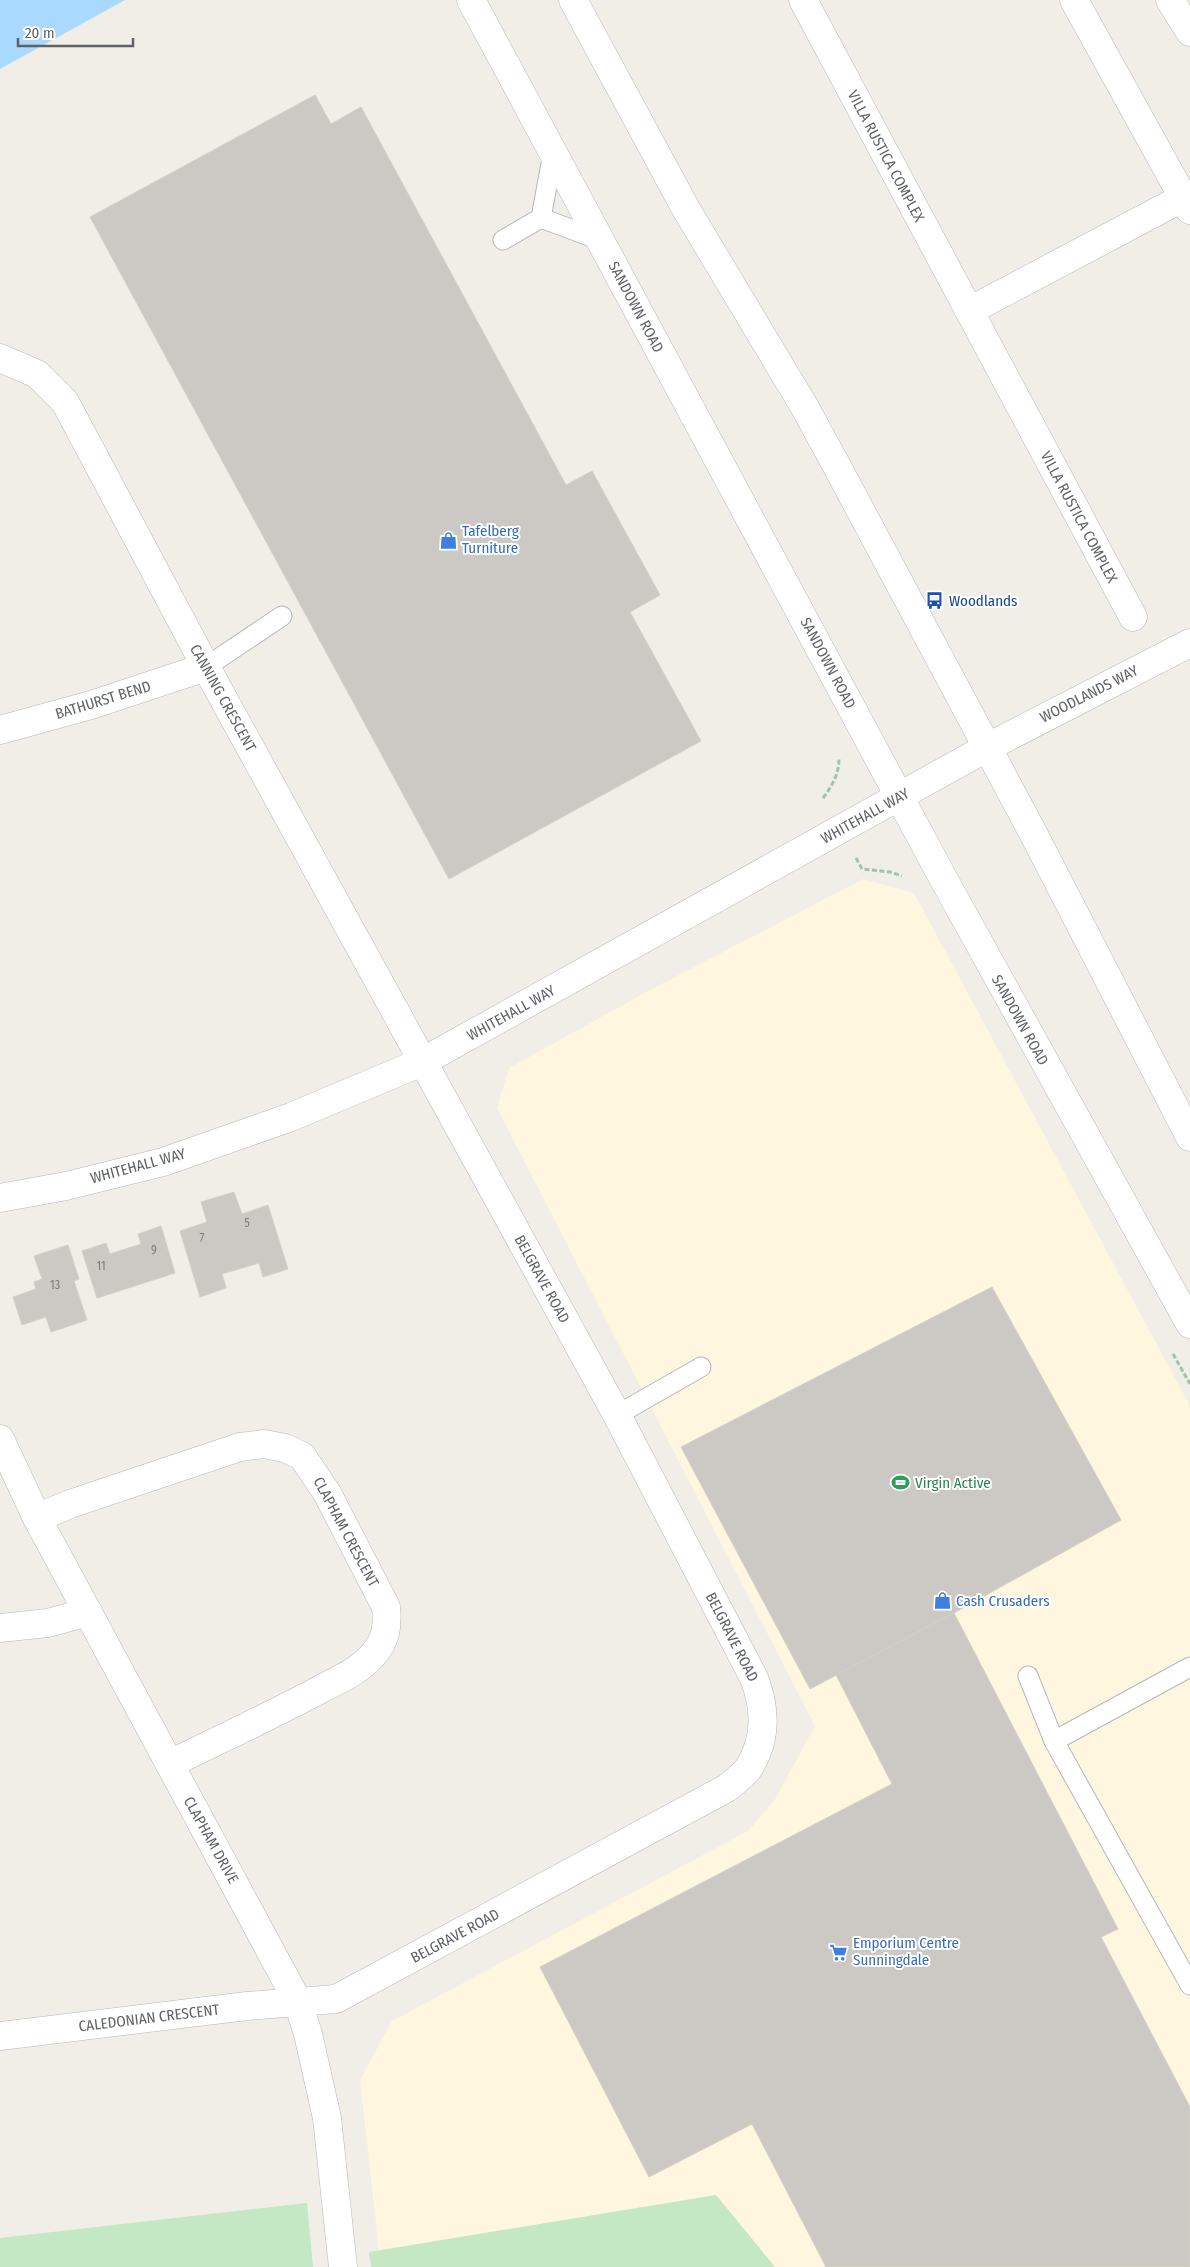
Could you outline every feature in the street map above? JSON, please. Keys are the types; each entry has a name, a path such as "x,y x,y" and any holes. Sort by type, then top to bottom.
{"street":[{"name":"SANDOWN ROAD","path":"471,0 989,963 1190,1324"},
{"path":"573,0 686,210 812,421 988,747 1190,1137"},
{"name":"VILLA RUSTICA COMPLEX","path":"803,0 1133,617"},
{"path":"969,311 1188,201 1074,0"},
{"path":"1170,0 1190,32"},
{"name":"CANNING CRESCENT","path":"0,358 37,374 65,402 206,667 422,1062"},
{"name":"WOODLANDS WAY","path":"988,747 1190,643"},
{"name":"BATHURST BEND","path":"0,730 91,704 206,667"},
{"name":"WHITEHALL WAY","path":"0,1198 66,1186 163,1162 291,1117 422,1062 988,747"},
{"name":"BELGRAVE ROAD","path":"298,2002 336,2000 694,1807 727,1788 747,1770 761,1741 764,1714 761,1696 754,1678 617,1415 422,1062"},
{"name":"CLAPHAM DRIVE","path":"0,1439 37,1518 298,2002 308,2034 327,2118 343,2267"},
{"name":"CLAPHAM CRESCENT","path":"37,1518 70,1504 240,1447 264,1444 284,1448 302,1456 327,1493 386,1607 388,1624 382,1643 372,1657 351,1672 293,1704 170,1764"},
{"path":"0,1628 48,1622 88,1612"},
{"name":"CALEDONIAN CRESCENT","path":"0,2036 247,2006 298,2002"}],"lane":[{"path":"541,218 552,153"},
{"path":"503,240 541,218"},
{"path":"541,218 600,240"},
{"path":"206,667 282,616"},
{"path":"617,1415 702,1367"},
{"path":"1054,1741 1190,1668"},
{"path":"1028,1676 1054,1741 1190,1986"}],"path":[{"path":"823,798 837,775 839,754"},
{"path":"862,869 890,872 904,877"}],"shaded area":[{"path":"863,879 914,893 1190,1406 1190,2267 775,2267 716,2195 379,2251 360,2080 392,2021 748,1831 774,1801 815,1726 497,1108 509,1068 650,990"}],"green space":[{"path":"716,2195 775,2267 371,2267 369,2252"},
{"path":"307,2203 313,2267 0,2267 0,2238"}],"water":[{"path":"0,0 125,0 0,69"}],"building":[{"name":"Tafelberg Turniture","path":"315,95 331,124 361,107 566,485 592,471 660,595 630,612 701,741 449,879 90,217"},
{"path":"234,1192 242,1214 268,1205 288,1269 263,1277 259,1263 222,1274 226,1288 200,1297 180,1231 207,1222 201,1202"},
{"path":"161,1226 175,1273 97,1298 82,1251 106,1243 110,1254 141,1244 138,1234"},
{"path":"68,1245 79,1279 74,1281 87,1320 51,1332 46,1317 22,1325 13,1297 36,1289 34,1282 42,1279 34,1256"},
{"name":"Virgin Active","path":"992,1287 1121,1520 954,1613 810,1689 681,1447"},
{"name":"Emporium Centre Sunningdale","path":"954,1613 1118,1929 1101,1937 1190,2107 1190,2267 826,2267 752,2124 649,2177 540,1967 892,1784 836,1675"}],"place":[{"name":"Tafelberg Turniture","path":"448,540"},
{"name":"Woodlands","path":"935,601"},
{"name":"Virgin Active","path":"901,1483"},
{"name":"Cash Crusaders","path":"942,1601"},
{"name":"Emporium Centre Sunningdale","path":"839,1952"}]}
